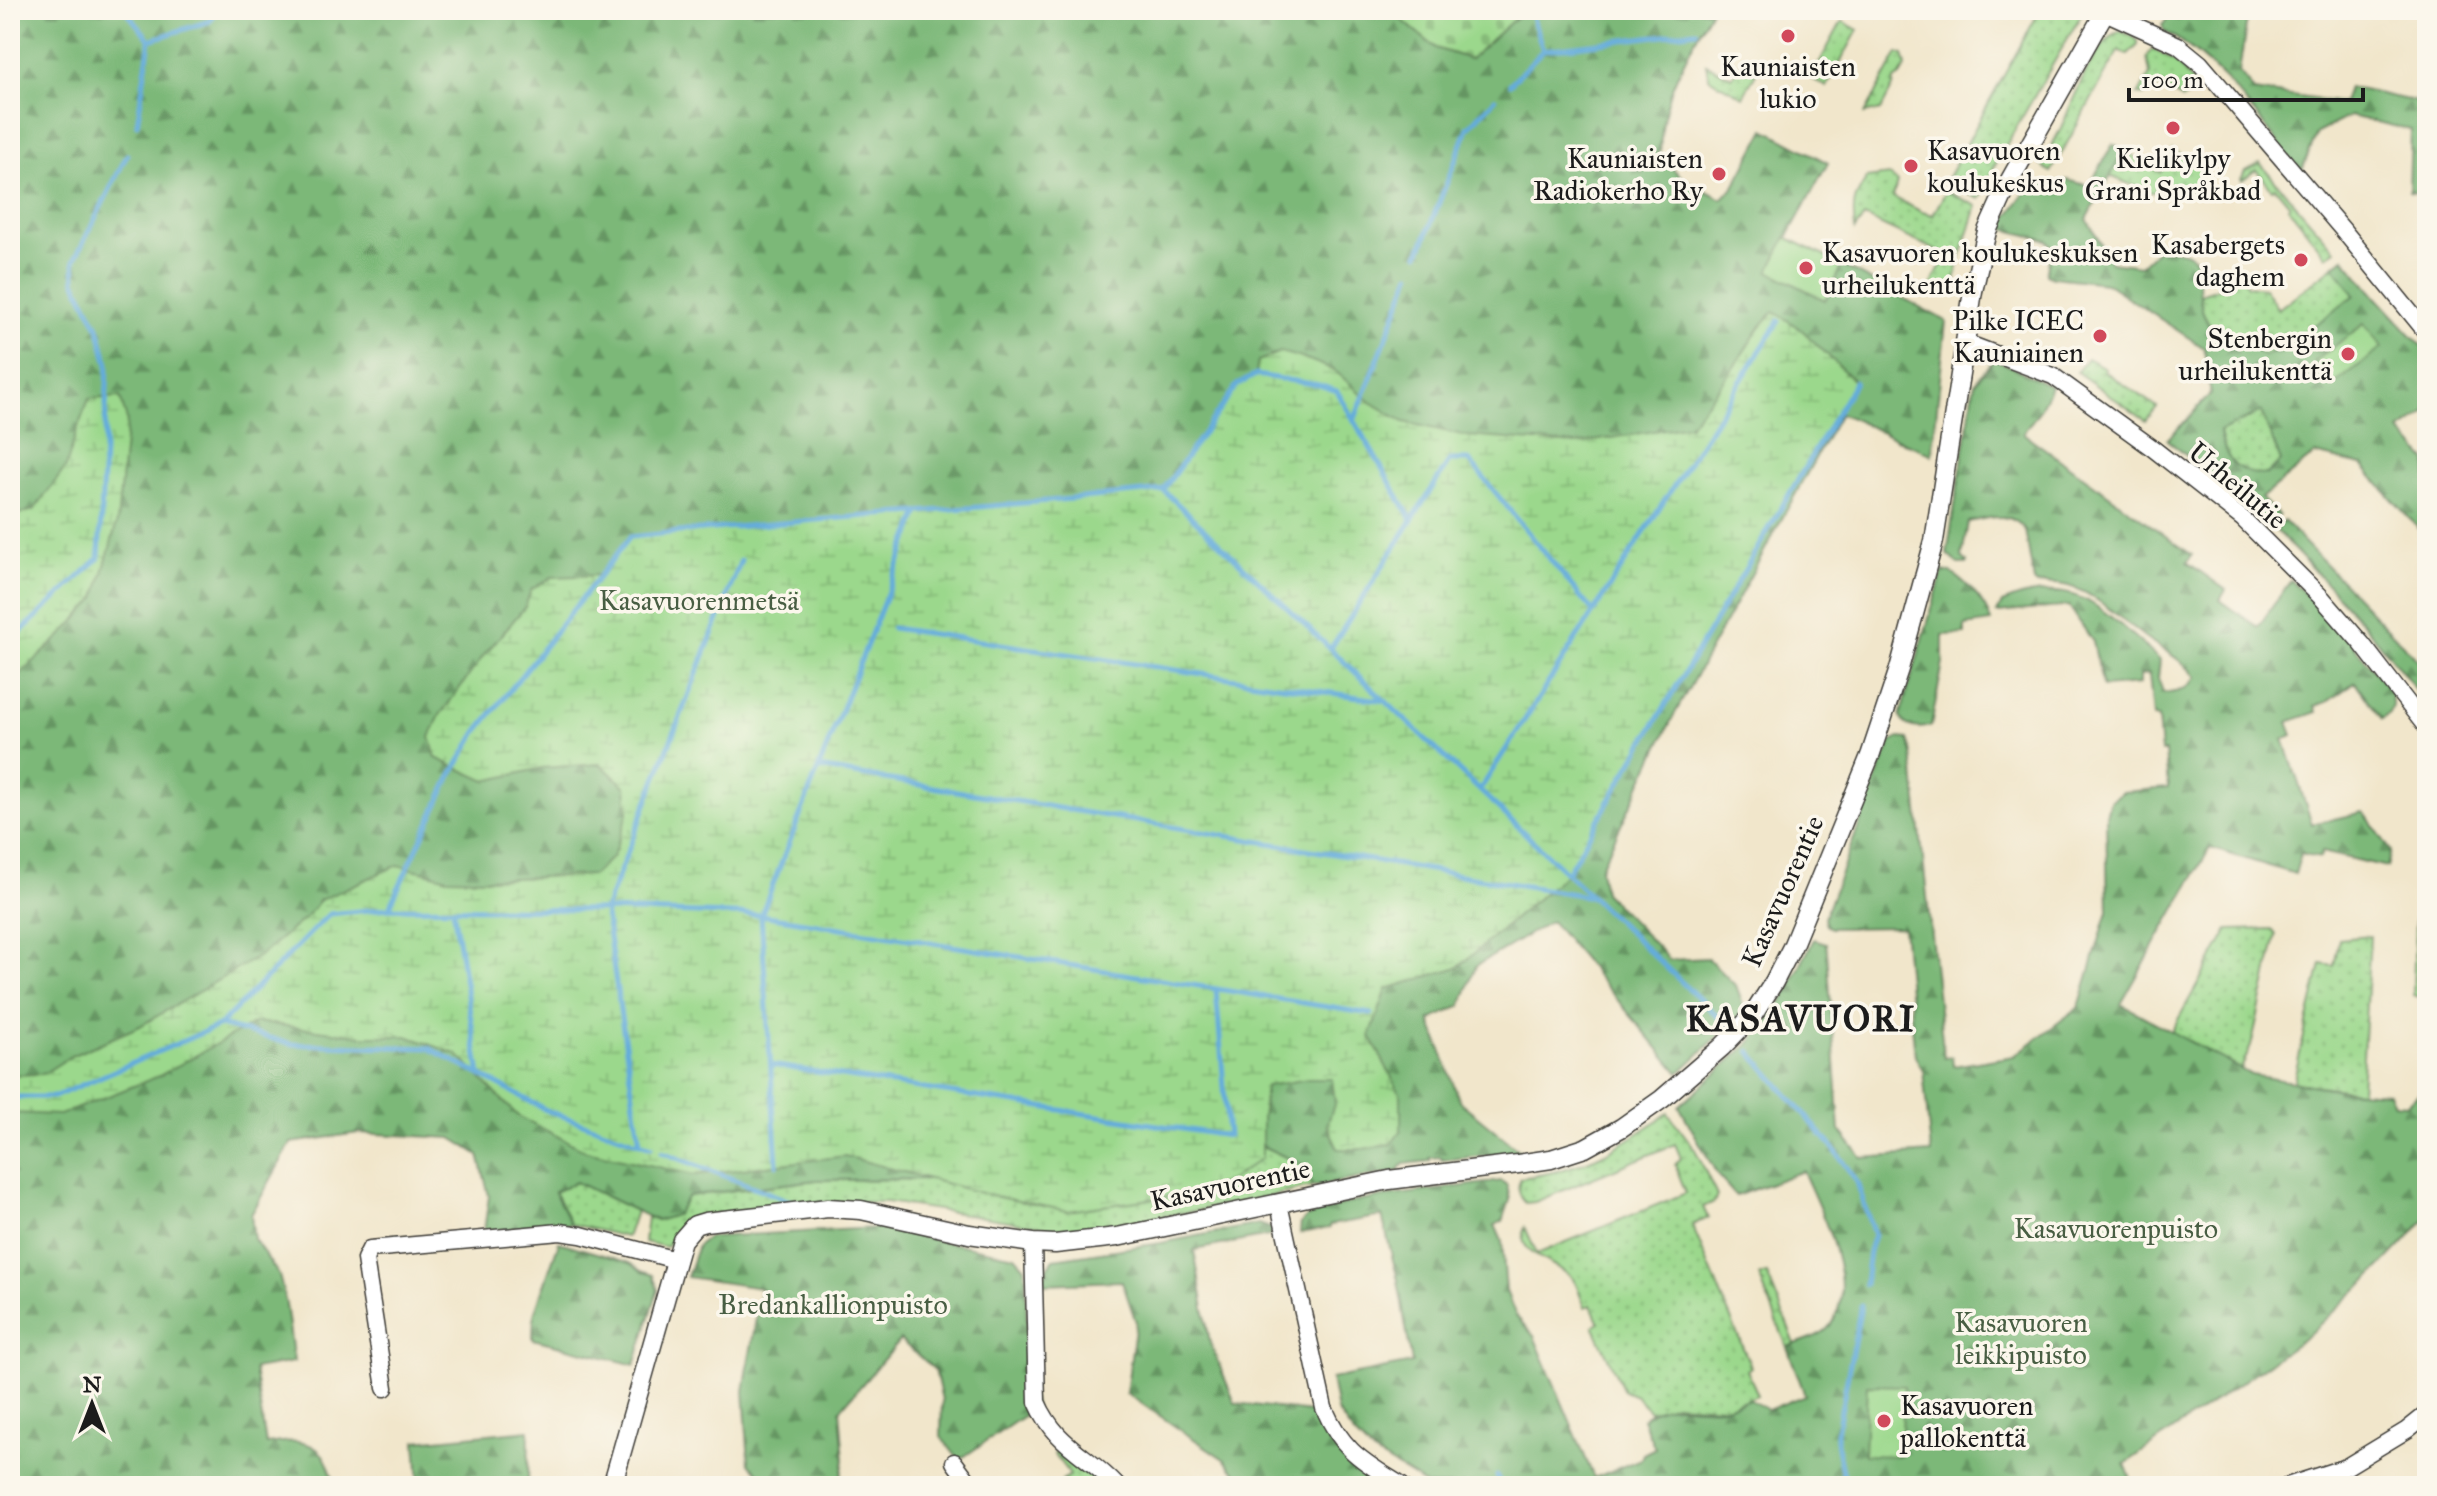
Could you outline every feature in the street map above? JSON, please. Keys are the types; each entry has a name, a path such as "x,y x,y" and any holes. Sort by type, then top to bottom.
{"street":[{"path":"2105,11 2178,45 2200,63 2427,333"},
{"name":"Kasavuorentie","path":"676,1260 682,1240 695,1225 705,1222 828,1208 861,1210 969,1234 1055,1244 1117,1237 1389,1180 1551,1159 1585,1148 1621,1128 1662,1099 1722,1047 1753,1015 1792,947 1883,719 1934,541 1976,274 1987,231 2010,180 2105,11"},
{"name":"Urheilutie","path":"1966,343 2053,376 2164,456 2243,519 2322,598 2427,728"},
{"path":"1279,1204 1329,1420 1345,1445 1402,1486"},
{"path":"385,1388 365,1259 370,1249 560,1232 676,1260 612,1486"},
{"path":"1033,1243 1037,1402 1044,1419 1057,1436 1117,1486"},
{"path":"2287,1486 2346,1467 2401,1434 2427,1414"},
{"path":"954,1462 972,1486"}],"green space":[{"name":"Kasavuorenmetsä","path":"10,10 1390,10 1436,48 1470,59 1524,10 1711,10 1669,97 1660,157 1684,179 1722,199 1734,187 1765,129 1828,163 1769,271 1825,300 1842,265 1946,321 1932,455 1840,413 1672,719 1600,869 1604,892 1670,960 1708,958 1736,986 1745,1011 1679,1073 1551,921 1476,966 1461,1006 1430,1020 1460,1102 1521,1152 1442,1160 1441,1157 1430,1158 1430,1161 1404,1164 1399,1171 1312,1187 1305,1166 1245,1138 935,1179 817,1180 688,1196 676,1215 657,1221 576,1182 554,1192 571,1224 484,1231 489,1196 479,1155 452,1138 358,1133 291,1143 251,1215 254,1239 279,1275 294,1362 254,1369 266,1444 296,1442 311,1445 325,1458 336,1486 10,1486"},
{"path":"1390,10 1524,10 1470,59 1436,48"},
{"path":"2040,10 2084,10 1997,161 1980,199 1951,187 1946,181"},
{"path":"2184,10 2252,10 2246,26 2239,72 2254,91 2343,103 2348,87 2427,104 2427,194 2409,192 2411,130 2350,116 2317,133 2301,172 2222,76 2185,44 2164,31 2163,25 2169,15 2178,20"},
{"path":"1842,21 1858,30 1827,87 1811,78"},
{"path":"2120,31 2132,36 2138,45 2128,55 2119,50 2051,172 2041,165 2084,76 2100,49"},
{"path":"2152,50 2179,66 2197,91 2182,100 2165,87 2150,88 2143,96 2138,95 2150,74 2147,57"},
{"path":"1898,53 1903,55 1906,66 1894,80 1881,110 1865,114"},
{"path":"1706,64 1732,77 1740,65 1756,73 1743,97 1709,78"},
{"path":"2113,144 2124,150 2087,219 2111,262 2140,266 2158,249 2187,253 2197,265 2203,313 2220,343 2252,348 2264,356 2355,295 2334,266 2344,258 2427,352 2427,412 2400,431 2427,461 2427,538 2362,465 2315,454 2261,498 2279,516 2270,526 2167,440 2210,395 2204,348 2106,283 2046,274 2052,246 2047,240 2004,229 2008,216 2032,184 2068,180 2089,186","holes":["2261,412 2281,461 2267,475 2240,469 2229,459 2220,432"]},
{"path":"2124,150 2160,172 2173,150 2201,167 2206,182 2188,192 2149,192 2110,176"},
{"path":"2260,163 2335,250 2326,256 2288,207 2290,205 2256,170 2241,179 2245,171"},
{"path":"1889,175 1897,182 1893,197 1922,212 1933,215 1946,191 1977,206 1952,294 1930,288 1946,255 1864,217 1855,230 1855,203 1862,185 1867,178"},
{"name":"Kasavuoren koulukeskuksen urheilukenttä","path":"1786,237 1842,265 1825,300 1769,271"},
{"path":"2344,258 2427,352 2427,412 2362,465 2315,454 2250,507 2167,440 2210,395 2204,348 2220,343 2202,311 2200,294 2227,285 2241,275 2247,286 2264,288 2278,309"},
{"path":"1774,311 1803,331 1855,382 1567,873 1458,967 1387,989 1370,1036 1401,1095 1401,1131 1390,1145 1338,1149 1327,1125 1335,1102 1332,1079 1308,1079 1266,1086 1262,1158 1229,1181 1200,1192 1068,1211 988,1195 845,1156 694,1175 586,1151 518,1116 457,1054 407,1036 364,1036 256,1022 159,1076 60,1115 10,1113 10,1075 43,1074 71,1056 140,1026 261,955 306,917 320,900 398,865 448,878 593,875 613,856 628,813 626,787 600,764 542,768 486,781 436,758 430,737 440,715 484,655 525,607 531,590 552,577 600,575 630,537 1163,490 1237,385 1256,375 1258,361 1280,352 1334,370 1371,402 1404,422 1467,436 1576,444 1689,425"},
{"name":"Stenbergin urheilukenttä","path":"2364,324 2382,348 2333,385 2315,361"},
{"path":"2087,358 2157,407 2146,421 2077,372"},
{"name":"Kasavuorenpuisto","path":"1997,360 2051,386 2040,410 2023,433 2192,555 2187,562 2226,590 2220,600 2258,627 2291,580 2335,623 2389,688 2392,705 2382,719 2355,682 2327,702 2315,706 2317,712 2288,722 2293,735 2284,739 2312,824 2364,812 2391,851 2387,867 2322,852 2320,858 2301,853 2295,874 2210,848 2121,1004 2251,1075 2341,1090 2389,1093 2394,1103 2407,1104 2427,1086 2427,1218 2376,1272 2306,1337 2125,1464 2134,1486 1428,1486 1369,1450 1352,1432 1337,1411 1331,1379 1412,1363 1398,1280 1382,1216 1300,1233 1301,1223 1307,1217 1345,1204 1381,1197 1501,1181 1507,1185 1510,1200 1503,1221 1495,1225 1502,1241 1506,1291 1516,1316 1534,1336 1594,1478 1641,1459 1643,1454 1655,1448 1642,1419 1661,1408 1724,1407 1749,1399 1768,1410 1805,1395 1787,1347 1827,1329 1837,1313 1841,1293 1835,1250 1819,1207 1803,1171 1736,1196 1718,1176 1679,1106 1750,1043 1783,1000 1814,939 1826,943 1840,1130 1862,1158 1931,1153 1923,1070 1915,1056 1903,927 1831,928 1826,925 1824,917 1891,742 1899,738 1908,739 1912,754 1944,1058 1952,1057 1953,1066 2014,1056 2079,1007 2108,911 2106,815 2110,801 2123,792 2168,788 2158,718 2153,717 2149,674 2140,675 2140,684 2103,687 2093,642 2069,606 1997,613 2002,603 2028,594 2071,594 2106,613 2160,660 2158,678 2163,692 2182,690 2196,677 2179,660 2083,591 2069,586 2037,585 2025,530 2013,520 2000,517 1968,522 1962,557 1966,564 1958,564 1947,554 1975,382"},
{"path":"120,397 127,420 117,522 96,598 10,684 10,516 34,510 66,467 89,399"},
{"path":"2284,521 2427,670 2427,705 2355,616 2277,532"},
{"path":"1943,571 1958,577 1972,590 1991,622 1965,626 1965,634 1943,635 1943,663 1931,726 1913,727 1900,716"},
{"path":"2427,869 2427,1066 2424,1066 2426,997 2413,996 2416,888"},
{"path":"2272,929 2276,935 2274,945 2251,1046 2241,1069 2171,1032 2228,930"},
{"path":"2370,936 2361,1091 2293,1083 2321,964 2334,966 2339,939"},
{"path":"1668,1113 1695,1149 1717,1196 1714,1202 1703,1207 1708,1218 1692,1225 1751,1367 1747,1370 1758,1395 1726,1407 1674,1404 1650,1411 1636,1396 1624,1391 1593,1326 1599,1323 1591,1305 1585,1307 1572,1278 1538,1257 1525,1245 1523,1237 1525,1227 1537,1254 1686,1193 1675,1165 1681,1158 1675,1144 1535,1202 1526,1203 1519,1191 1521,1178 1563,1170 1599,1156"},
{"path":"1245,1138 1305,1166 1312,1187 1098,1228 1053,1228 887,1202 811,1202 693,1217 680,1227 666,1247 644,1242 647,1217 657,1221 688,1196 817,1180 935,1179"},
{"path":"576,1182 636,1211 626,1237 571,1224 554,1192"},
{"path":"1259,1224 1279,1234 1194,1250 1210,1343 1235,1403 1319,1413 1338,1445 1382,1486 1247,1486 1225,1460 1126,1393 1136,1322 1122,1281 1043,1284 1046,1270 1054,1259"},
{"name":"Bredankallionpuisto","path":"876,1228 1015,1256 1025,1267 1029,1389 1035,1408 959,1460 941,1437 942,1400 935,1370 900,1340 840,1410 844,1460 839,1486 770,1486 749,1463 744,1391 761,1288 687,1277 698,1245 708,1237"},
{"path":"559,1242 630,1263 653,1275 658,1290 635,1365 533,1339 534,1314"},
{"path":"1767,1274 1795,1344 1787,1347 1759,1276"},
{"name":"Kasavuoren pallokenttä","path":"1867,1385 1904,1386 1901,1456 1864,1455"},
{"path":"529,1430 528,1486 414,1486 419,1483 416,1441"},
{"path":"1063,1447 1112,1486 1067,1486 1062,1480 1070,1475 1054,1454"}],"waterway":[{"path":"125,10 150,40 137,124"},
{"path":"150,40 210,21 217,10"},
{"path":"1510,84 1543,50 1530,10"},
{"path":"1543,50 1696,31"},
{"path":"1419,254 1468,128 1495,99"},
{"path":"10,642 99,558 108,364 98,327 75,281 74,261 127,155"},
{"path":"1354,421 1411,274"},
{"path":"1480,790 1779,321"},
{"path":"1163,490 1237,385 1256,375 1337,391 1412,520"},
{"path":"1567,873 1855,382"},
{"path":"1331,648 1450,460 1469,460 1593,612"},
{"path":"10,1097 54,1097 220,1025 329,914 389,908 452,774 477,732 630,537 1163,490 1731,1029"},
{"path":"777,1165 761,915 919,512"},
{"path":"640,1143 605,910 741,560"},
{"path":"892,628 1386,701"},
{"path":"819,768 1592,897"},
{"path":"389,908 761,915 1371,1014"},
{"path":"453,909 480,1075"},
{"path":"771,1065 1228,1136 1216,989"},
{"path":"220,1025 292,1044 429,1048 548,1111 651,1147"},
{"path":"1750,1051 1835,1150 1857,1182 1874,1235 1865,1284"},
{"path":"662,1152 795,1203"},
{"path":"1845,1486 1837,1432 1861,1305"},
{"path":"1497,1476 1501,1486"}],"place":[{"name":"Kauniaisten lukio","path":"1788,36"},
{"name":"Kielikylpy Grani Språkbad","path":"2173,128"},
{"name":"Kasavuoren koulukeskus","path":"1911,166"},
{"name":"Kauniaisten Radiokerho Ry","path":"1719,174"},
{"name":"Kasabergets daghem","path":"2301,260"},
{"name":"Kasavuoren koulukeskuksen urheilukenttä","path":"1806,268"},
{"name":"Pilke ICEC Kauniainen","path":"2100,336"},
{"name":"Stenbergin urheilukenttä","path":"2348,354"},
{"name":"Kasavuoren pallokenttä","path":"1884,1421"}],"district":[{"name":"KASAVUORI","path":"1801,1018"}],"park label":[{"name":"Kasavuoren leikkipuisto","path":"2021,1338"}]}
